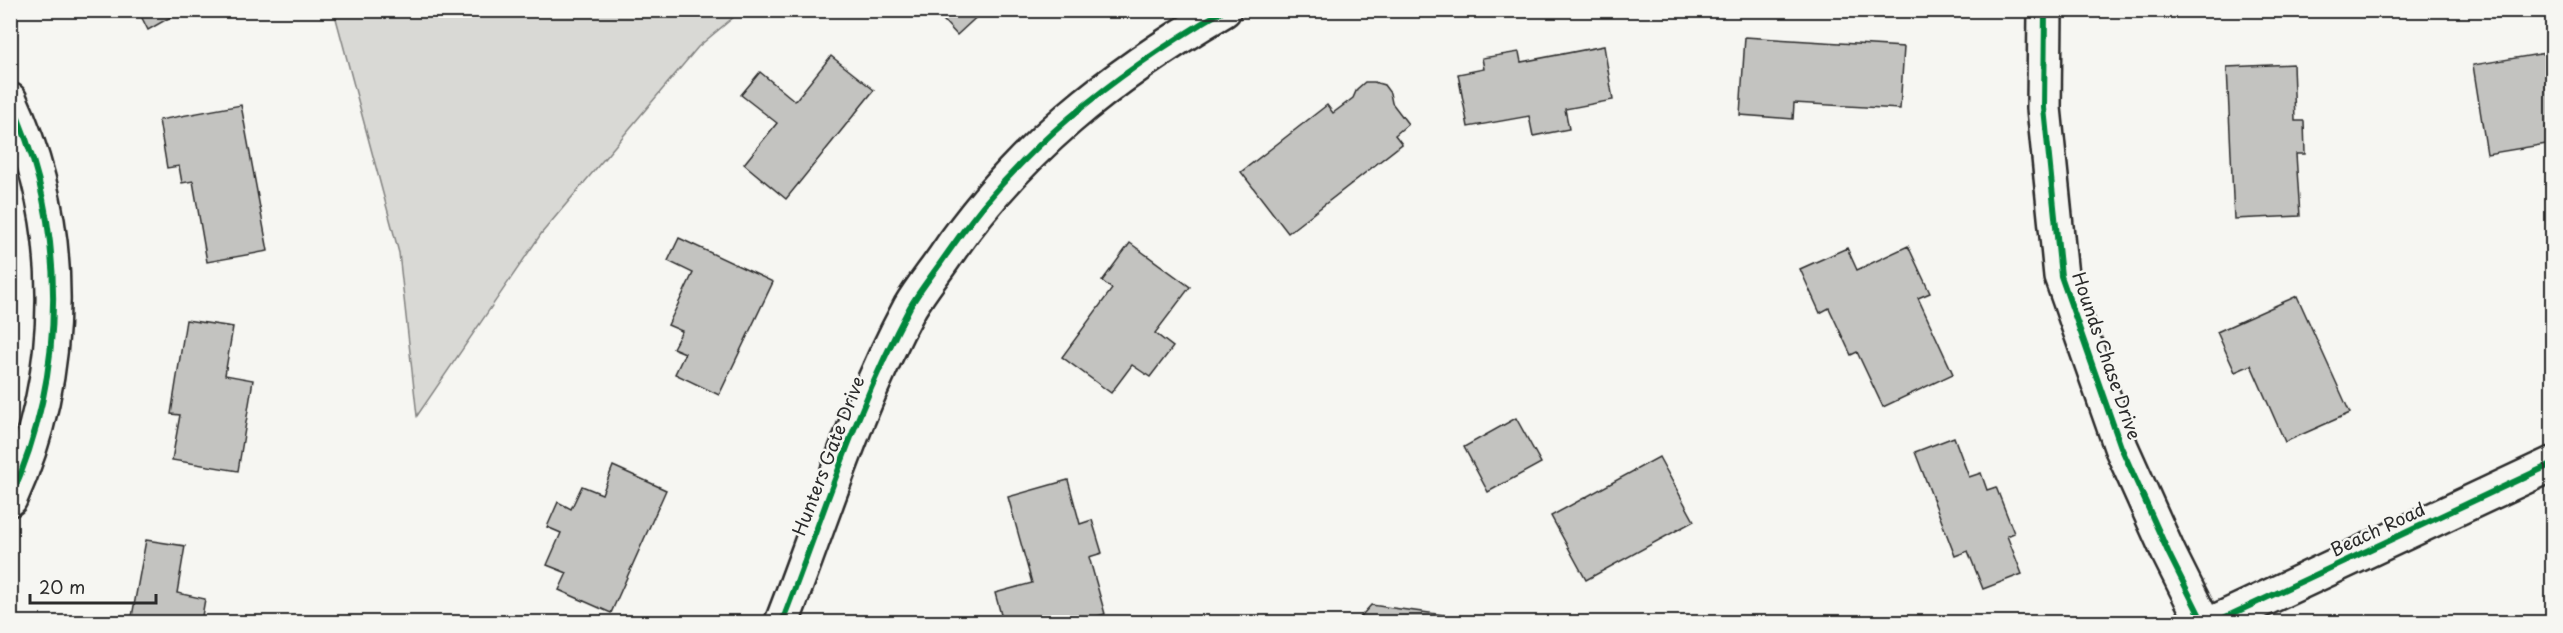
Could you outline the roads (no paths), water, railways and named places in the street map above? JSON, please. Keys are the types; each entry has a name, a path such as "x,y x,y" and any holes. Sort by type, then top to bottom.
{"street":[{"name":"Hunters Gate Drive","path":"782,622 875,378 912,305 958,237 1003,181 1056,129 1110,83 1172,41 1224,10"},
{"name":"Hounds Chase Drive","path":"2045,10 2044,108 2061,276 2121,447 2169,554 2203,622"},
{"path":"10,100 25,132 39,177 51,234 54,302 39,417 10,499"},
{"name":"Beach Road","path":"2215,622 2553,464"}]}
